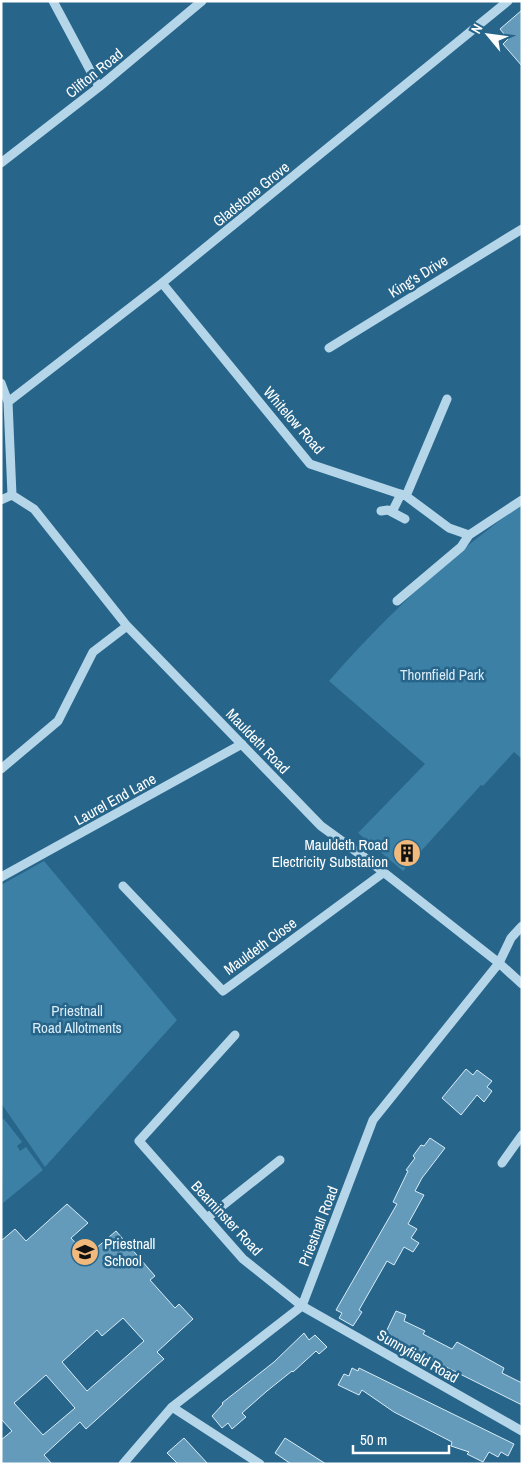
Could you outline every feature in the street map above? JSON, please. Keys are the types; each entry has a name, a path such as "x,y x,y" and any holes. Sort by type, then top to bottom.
{"street":[{"path":"53,1 99,87"},
{"name":"Clifton Road","path":"1,163 99,87 202,1"},
{"name":"Gladstone Grove","path":"8,402 162,284 508,1"},
{"name":"King's Drive","path":"329,348 522,229"},
{"name":"Whitelow Road","path":"162,284 310,464 403,495 449,528 469,535"},
{"path":"1,383 8,402 12,495 1,500"},
{"path":"392,512 403,495 447,399"},
{"name":"Mauldeth Road","path":"12,495 34,509 127,626 321,826 499,964 522,984"},
{"path":"397,601 461,547 469,535 522,500"},
{"path":"381,511 392,512 405,519"},
{"path":"1,769 58,721 93,652 127,626"},
{"name":"Laurel End Lane","path":"1,877 242,744"},
{"name":"Mauldeth Close","path":"123,886 223,991 383,873"},
{"name":"Priestnall Road","path":"302,1306 373,1120 499,964 511,938 522,926"},
{"name":"Beaminster Road","path":"236,1035 140,1141 244,1259 302,1306"},
{"path":"502,1163 522,1134"},
{"path":"207,1218 280,1160"},
{"path":"123,1464 172,1407 302,1306"},
{"name":"Sunnyfield Road","path":"302,1306 522,1431"},
{"path":"172,1407 260,1464"}],"green space":[{"name":"Thornfield Park","path":"522,504 522,759 514,752 483,786 481,785 403,871 358,833 425,764 329,681 351,656 420,587 469,545"},
{"name":"Priestnall Road Allotments","path":"44,861 177,1020 45,1167 1,1103 1,885"},
{"path":"4,1119 22,1142 17,1146 20,1151 26,1147 43,1170 3,1203 1,1121"}],"building":[{"path":"522,10 522,66 503,44 508,39 500,29"},
{"path":"466,1069 473,1075 477,1070 492,1081 487,1087 492,1091 484,1102 477,1095 461,1115 442,1098"},
{"path":"430,1138 445,1148 422,1178 415,1191 424,1195 408,1224 417,1229 411,1238 419,1243 413,1252 404,1247 394,1265 387,1261 359,1310 362,1312 353,1326 339,1318 342,1313 336,1310 397,1204 393,1202 408,1171 406,1170 415,1158 413,1156 421,1145 424,1146"},
{"path":"67,1204 88,1223 71,1238 87,1256 116,1231 155,1276 150,1280 175,1308 179,1304 193,1319 157,1352 164,1359 86,1429 80,1422 44,1455 52,1464 1,1464 1,1440 12,1431 1,1419 1,1241 15,1229 26,1241","holes":["123,1318 144,1341 87,1391 62,1362 97,1330 102,1336","46,1375 75,1408 43,1435 14,1403"]},
{"path":"396,1311 406,1315 404,1321 425,1331 423,1334 452,1349 457,1342 504,1368 502,1373 522,1383 522,1405 384,1336"},
{"path":"304,1333 309,1340 315,1335 327,1347 319,1354 316,1351 293,1372 267,1391 242,1413 246,1417 232,1429 228,1423 222,1428 212,1416 222,1403 274,1362"},
{"path":"352,1368 358,1371 359,1368 514,1444 508,1456 501,1452 498,1457 489,1452 483,1462 467,1454 469,1452 451,1446 452,1442 394,1412 362,1390 359,1395 338,1385 344,1374 349,1376"},
{"path":"184,1438 208,1464 178,1464 167,1453"},
{"path":"285,1438 326,1464 291,1464 275,1453"}],"place":[{"name":"Mauldeth Road Electricity Substation","path":"407,853"},
{"name":"Priestnall School","path":"85,1252"}]}
